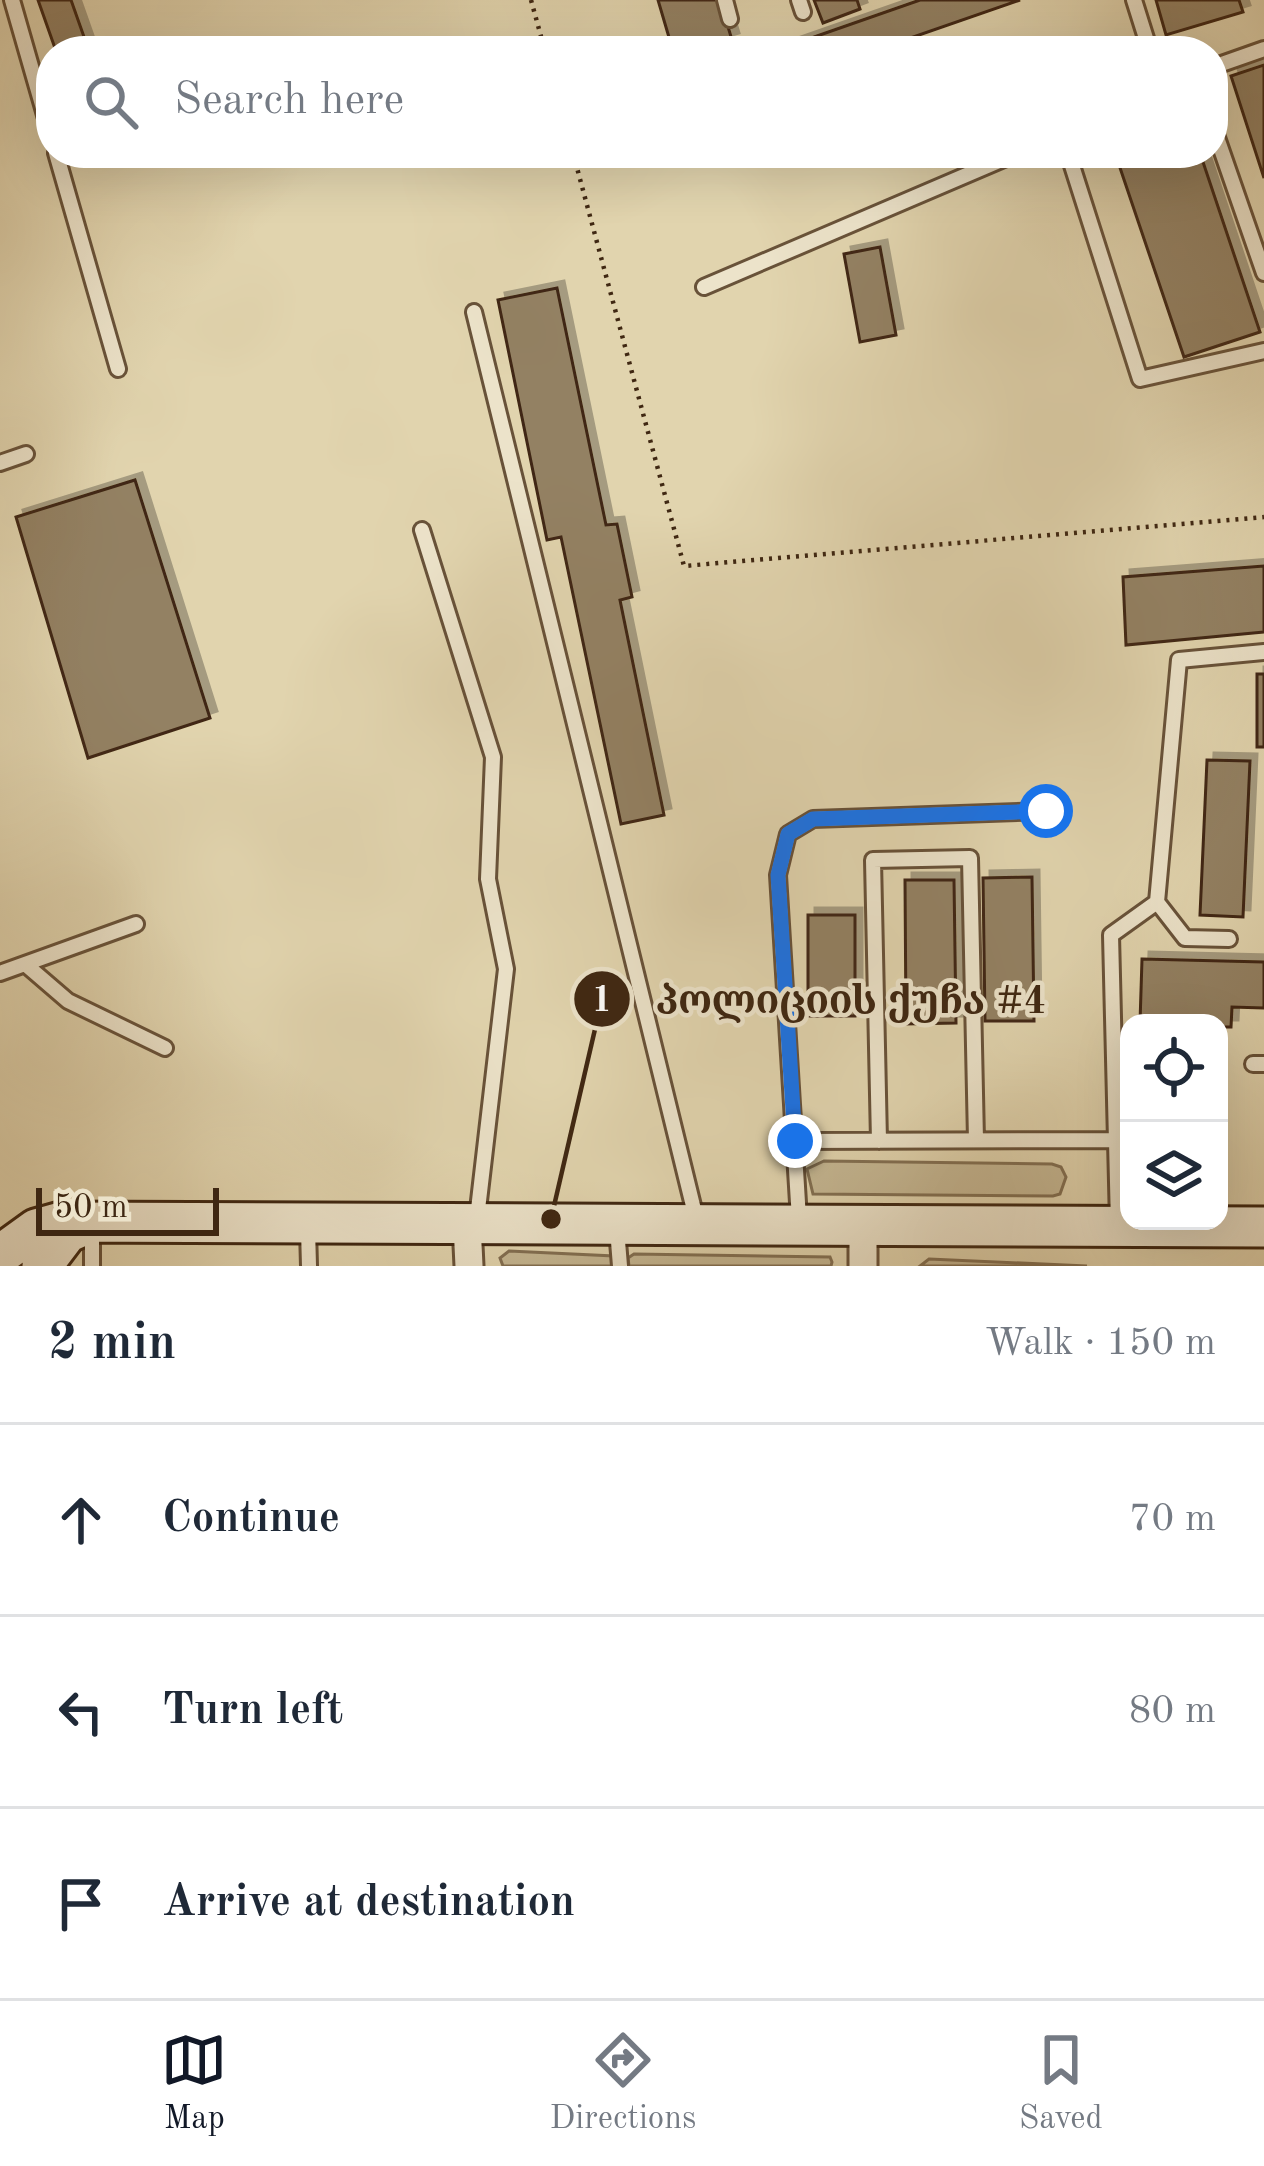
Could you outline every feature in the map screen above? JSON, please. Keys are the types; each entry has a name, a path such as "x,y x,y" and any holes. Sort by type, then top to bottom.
{"street":[{"path":"0,1215 76,1222 1264,1227"},
{"path":"0,1255 36,1229 76,1222"},
{"path":"42,1266 76,1222"},
{"path":"469,1266 472,1224"},
{"path":"863,1225 863,1266"}],"lane":[{"path":"725,0 730,19"},
{"path":"1133,0 1145,36"},
{"path":"9,7 36,90"},
{"path":"1228,62 1264,49"},
{"path":"60,168 118,368"},
{"path":"704,287 983,168"},
{"path":"1073,168 1140,379 1264,351"},
{"path":"1228,168 1264,272"},
{"path":"474,312 697,1225"},
{"path":"0,463 26,454"},
{"path":"422,530 493,757 488,879 506,969 472,1224"},
{"path":"1229,939 1185,938 1157,902 1178,660 1264,652"},
{"path":"800,1225 778,875 788,834 813,819 1046,811"},
{"path":"879,1141 873,860 970,858 976,1140"},
{"path":"1118,1226 1111,935 1157,902"},
{"path":"0,973 136,924"},
{"path":"25,964 68,1001 165,1048"},
{"path":"795,1141 1116,1140"},
{"path":"76,1222 92,1266"},
{"path":"308,1223 308,1266"},
{"path":"617,1224 620,1266"}],"path":[{"path":"531,0 541,36"},
{"path":"577,168 684,566 1264,518"}],"shaded area":[{"path":"824,1161 1052,1164 1061,1167 1066,1177 1060,1194 1053,1196 813,1194 807,1169"},
{"path":"509,1251 614,1256 618,1266 503,1266 500,1258"},
{"path":"634,1254 830,1257 832,1262 831,1266 629,1266 628,1258"},
{"path":"929,1259 1087,1266 920,1266"}],"building":[{"path":"38,0 71,0 84,36 51,36"},
{"path":"658,0 720,0 731,36 669,36"},
{"path":"814,0 857,0 860,9 823,23"},
{"path":"920,0 1020,0 916,36 817,36"},
{"path":"1156,0 1239,0 1243,12 1166,35"},
{"path":"1264,65 1264,178 1231,76"},
{"path":"1120,168 1205,168 1260,332 1184,357"},
{"path":"880,247 896,335 860,342 844,254"},
{"path":"557,288 606,525 617,524 632,597 620,600 664,815 621,824 561,537 547,540 498,300"},
{"path":"135,480 210,718 88,758 16,517"},
{"path":"1264,566 1264,632 1126,645 1123,577"},
{"path":"1257,674 1264,674 1264,747 1257,747"},
{"path":"1207,760 1250,761 1243,917 1200,915"},
{"path":"1032,877 1034,1021 985,1021 983,878"},
{"path":"905,880 954,880 956,1023 906,1024"},
{"path":"808,915 855,915 855,1016 808,1016"},
{"path":"1142,959 1264,962 1264,1008 1232,1007 1231,1027 1228,1014 1140,1014"}],"place":[{"name":"პოლიციის ქუჩა #4","path":"551,1219"}],"route":[{"path":"795,1141 778,875 788,834 813,819 1046,811"}]}
